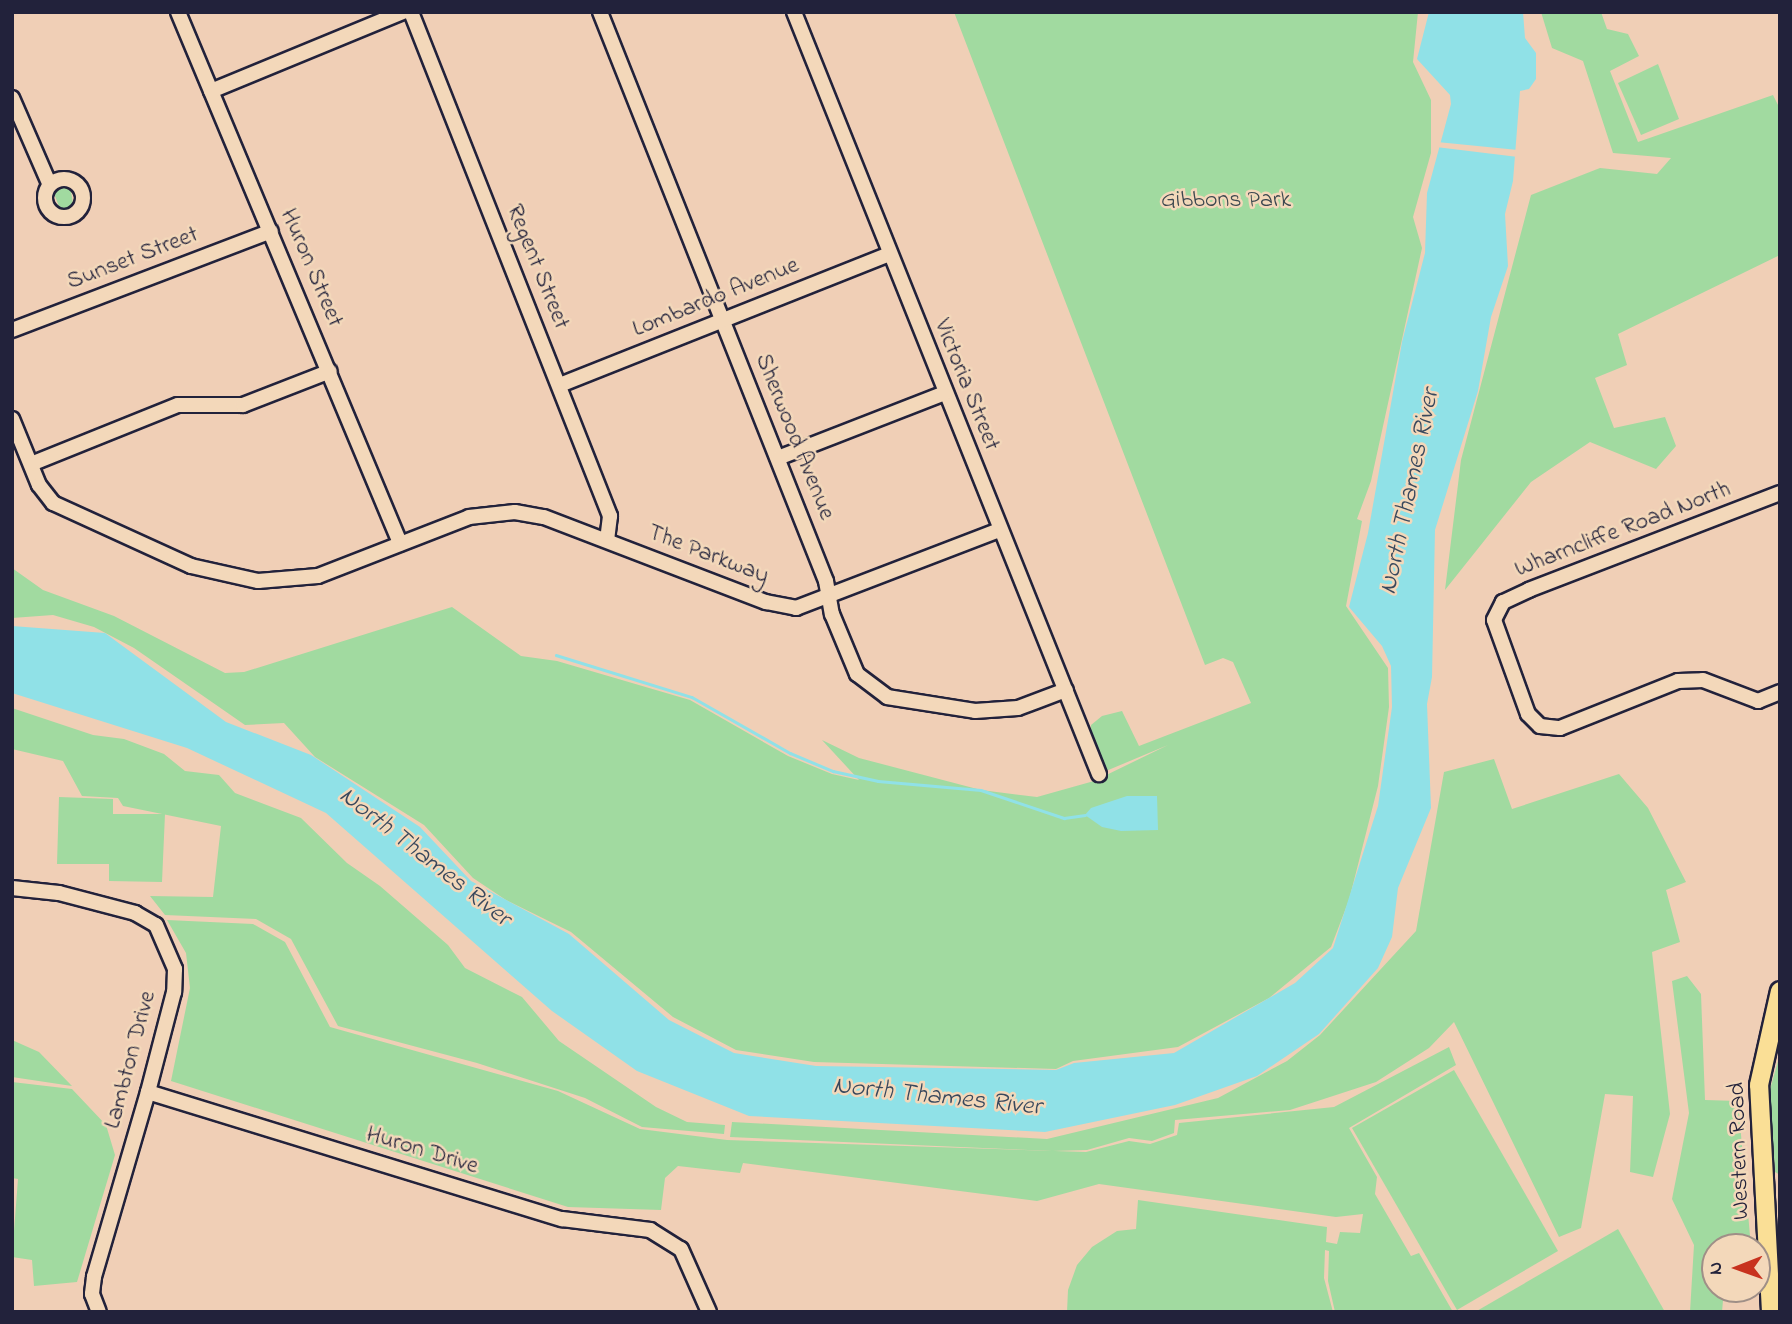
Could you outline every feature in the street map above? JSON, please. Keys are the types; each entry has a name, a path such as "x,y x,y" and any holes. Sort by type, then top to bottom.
{"main road":[{"name":"Western Road","path":"1771,1312 1759,1085 1780,991"}],"street":[{"name":"Huron Street","path":"178,12 330,372 398,544"},
{"path":"211,91 403,12"},
{"name":"Regent Street","path":"411,12 610,516 607,541"},
{"name":"Sherwood Avenue","path":"600,12 778,458 857,674 887,697 975,711 1018,708 1066,690"},
{"name":"Victoria Street","path":"794,12 999,530 1099,774"},
{"path":"12,98 48,183"},
{"name":"Sunset Street","path":"12,330 271,231"},
{"name":"Lombardo Avenue","path":"560,385 890,254"},
{"path":"12,419 31,464 178,405 243,405 330,372"},
{"path":"778,458 945,393"},
{"name":"The Parkway","path":"31,464 45,494 67,511 140,545 226,577 258,581 318,576 469,517 498,512 544,517 782,607 803,607 999,530"},
{"name":"Wharncliffe Road North","path":"1780,493 1529,590 1503,602 1494,620 1498,642 1528,713 1540,726 1560,729 1678,681 1703,680 1758,701 1780,692"},
{"name":"Lambton Drive","path":"12,888 114,905 156,925 175,969 174,992 148,1092 94,1276 92,1294 99,1312"},
{"name":"Huron Drive","path":"148,1092 562,1219 650,1230 681,1249 709,1312"}],"green space":[{"name":"Gibbons Park","path":"954,12 1418,12 1413,62 1431,100 1431,153 1413,217 1422,248 1371,481 1357,519 1362,521 1346,606 1388,668 1389,707 1378,786 1349,900 1331,947 1269,998 1178,1047 1073,1061 1056,1069 814,1062 736,1050 673,1017 571,932 506,900 473,878 424,825 315,757 284,723 245,725 134,648 94,627 53,615 12,618 12,568 43,590 114,616 225,673 244,672 452,607 521,656 557,661 690,700 788,756 832,774 859,780 822,740 859,758 981,790 1037,797 1094,781 1168,745 1106,771 1091,732 1091,725 1102,716 1122,711 1139,746 1251,703 1233,662 1223,658 1205,665"},
{"path":"1541,12 1601,12 1607,29 1628,34 1639,56 1610,71 1638,142 1773,95 1780,109 1780,255 1618,334 1627,365 1595,378 1614,428 1665,417 1676,446 1656,469 1590,442 1531,482 1445,590 1461,460 1531,195 1600,168 1657,174 1671,158 1613,153 1583,61 1552,48"},
{"path":"1658,64 1679,119 1641,135 1618,83"},
{"path":"57,183 70,185 74,210 60,209 53,191"},
{"path":"12,708 93,735 124,739 164,754 185,771 219,775 235,793 301,818 347,863 380,886 448,945 465,968 522,997 559,1041 656,1107 687,1122 725,1125 724,1134 642,1127 585,1098 477,1063 338,1026 291,939 256,919 165,915 150,896 213,897 221,826 123,806 118,798 82,796 63,761 12,749"},
{"path":"1494,759 1512,809 1619,774 1648,808 1686,882 1666,890 1680,942 1652,952 1670,1114 1653,1177 1630,1172 1633,1096 1605,1094 1581,1228 1559,1237 1454,1022 1429,1048 1376,1082 1290,1110 1175,1120 1174,1133 1152,1141 1129,1138 1087,1150 1052,1151 730,1137 732,1122 1047,1139 1218,1098 1287,1061 1320,1035 1416,931 1444,772"},
{"path":"59,797 113,799 113,814 165,814 162,882 109,881 109,864 57,864"},
{"path":"167,920 253,924 285,942 330,1027 558,1091 640,1129 727,1140 1086,1152 1129,1141 1150,1144 1177,1135 1179,1123 1334,1107 1449,1047 1456,1065 1349,1128 1377,1177 1375,1194 1411,1256 1419,1253 1453,1312 1335,1312 1328,1281 1329,1251 1325,1250 1324,1278 1333,1312 1067,1312 1068,1290 1077,1265 1092,1247 1117,1231 1136,1229 1138,1200 1327,1227 1326,1242 1337,1244 1340,1232 1360,1233 1363,1214 1336,1217 1099,1184 1037,1201 743,1163 740,1173 678,1166 665,1178 661,1210 568,1207 171,1081 190,988 186,953"},
{"path":"1687,976 1701,994 1705,1100 1738,1101 1750,1233 1701,1233 1701,1303 1723,1303 1722,1312 1690,1312 1694,1245 1672,1199 1689,1113 1672,981"},
{"path":"12,1040 39,1052 72,1086 12,1077"},
{"path":"1780,1054 1780,1175 1775,1172 1769,1093"},
{"path":"1454,1070 1558,1251 1457,1310 1352,1128"},
{"path":"12,1082 72,1089 106,1125 115,1155 77,1282 34,1286 32,1260 12,1257 18,1179 12,1178"},
{"path":"1618,1229 1665,1312 1475,1312"}],"water":[{"name":"North Thames River","path":"1429,12 1523,12 1525,38 1536,53 1536,79 1529,89 1520,91 1513,181 1505,214 1508,266 1491,317 1478,391 1435,530 1432,677 1427,704 1431,808 1398,888 1392,937 1378,968 1319,1034 1257,1076 1175,1105 1045,1132 749,1116 637,1071 552,1011 326,813 187,748 12,693 12,626 105,633 226,722 311,755 420,827 471,881 569,934 669,1020 734,1053 816,1066 1056,1070 1074,1063 1174,1053 1295,983 1333,948 1378,806 1392,707 1391,666 1382,646 1349,607 1368,533 1402,342 1425,253 1427,193 1451,104 1450,95 1417,59"},
{"path":"1127,796 1157,796 1158,830 1121,831 1102,827 1085,815 1091,808"}],"pier":[{"path":"1437,142 1518,150 1518,157 1436,147"}],"waterway":[{"path":"556,655 692,697 790,753 833,771 878,781 981,790 1064,818 1085,815"}]}
